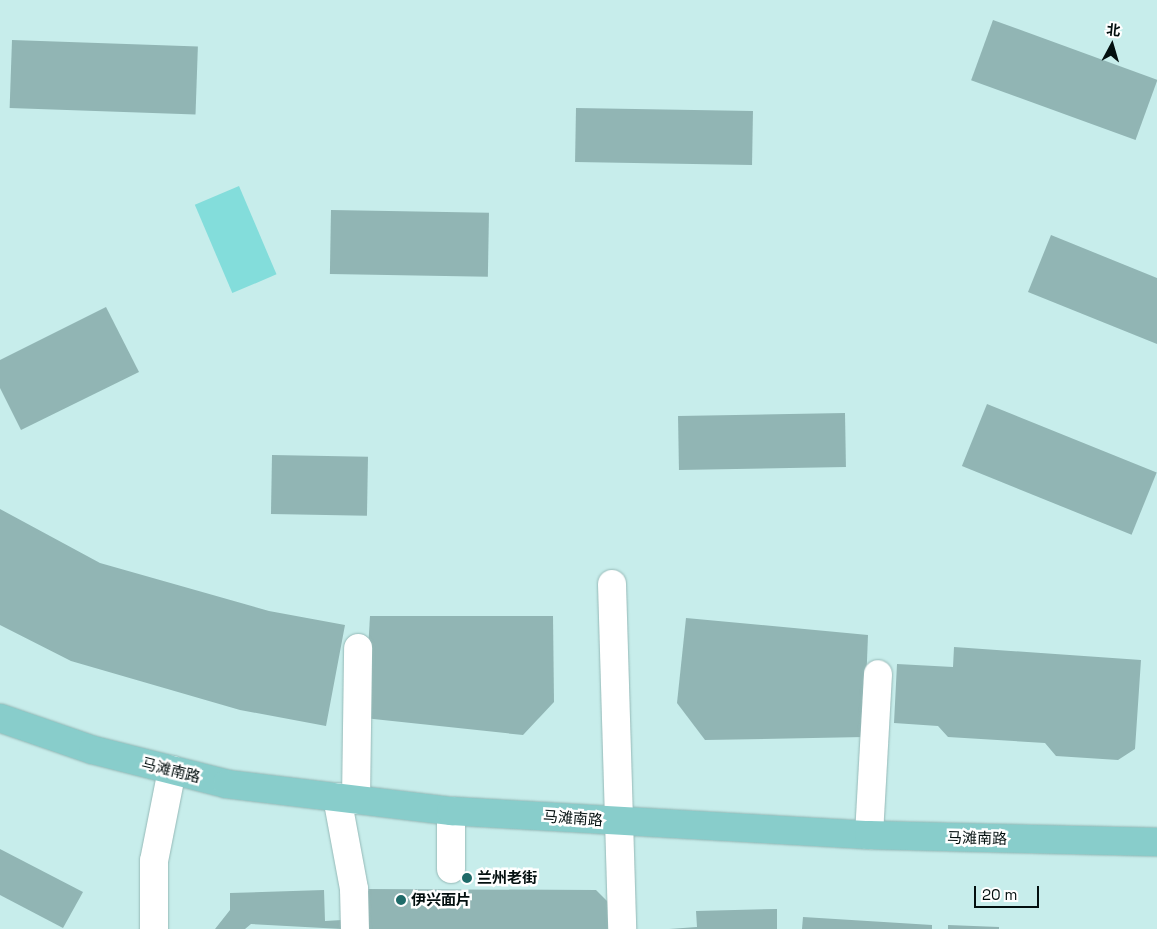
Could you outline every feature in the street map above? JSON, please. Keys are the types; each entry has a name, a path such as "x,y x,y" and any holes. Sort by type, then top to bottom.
{"main road":[{"name":"马滩南路","path":"0,718 93,750 227,784 451,810 622,822 869,835 1157,842"}],"street":[{"path":"612,584 622,822 622,929"},
{"path":"355,929 354,889 346,798 358,648"},
{"path":"869,835 878,674"},
{"path":"154,929 154,861 172,770"},
{"path":"451,810 451,869"}],"shaded area":[{"path":"239,186 277,274 232,293 195,205"}],"building":[{"path":"993,20 1157,80 1136,140 971,80"},
{"path":"12,40 198,46 196,114 10,108"},
{"path":"576,108 753,111 752,165 575,162"},
{"path":"331,210 489,213 488,277 330,274"},
{"path":"1051,235 1157,278 1157,344 1028,292"},
{"path":"106,307 139,372 21,430 0,388 0,360"},
{"path":"987,404 1157,473 1132,535 962,466"},
{"path":"845,413 846,467 679,470 678,416"},
{"path":"272,455 368,457 367,516 271,514"},
{"path":"0,509 100,563 269,611 345,625 326,726 240,710 71,661 0,625"},
{"path":"370,616 553,616 554,702 523,735 364,718"},
{"path":"686,618 868,635 864,737 705,740 677,703"},
{"path":"954,647 1141,660 1135,749 1118,760 1056,756 1045,743 948,737 938,726 894,723 897,664 953,667"},
{"path":"0,849 83,892 63,928 0,895"},
{"path":"364,889 596,890 614,908 614,929 364,929"},
{"path":"324,890 325,921 342,920 342,929 251,924 245,929 215,929 230,910 230,893"},
{"path":"777,909 777,929 669,929 697,927 696,911"},
{"path":"803,917 932,925 932,929 802,929"},
{"path":"948,925 999,927 999,929 948,929"}],"place":[{"name":"兰州老街","path":"467,878"},
{"name":"伊兴面片","path":"401,900"}]}
